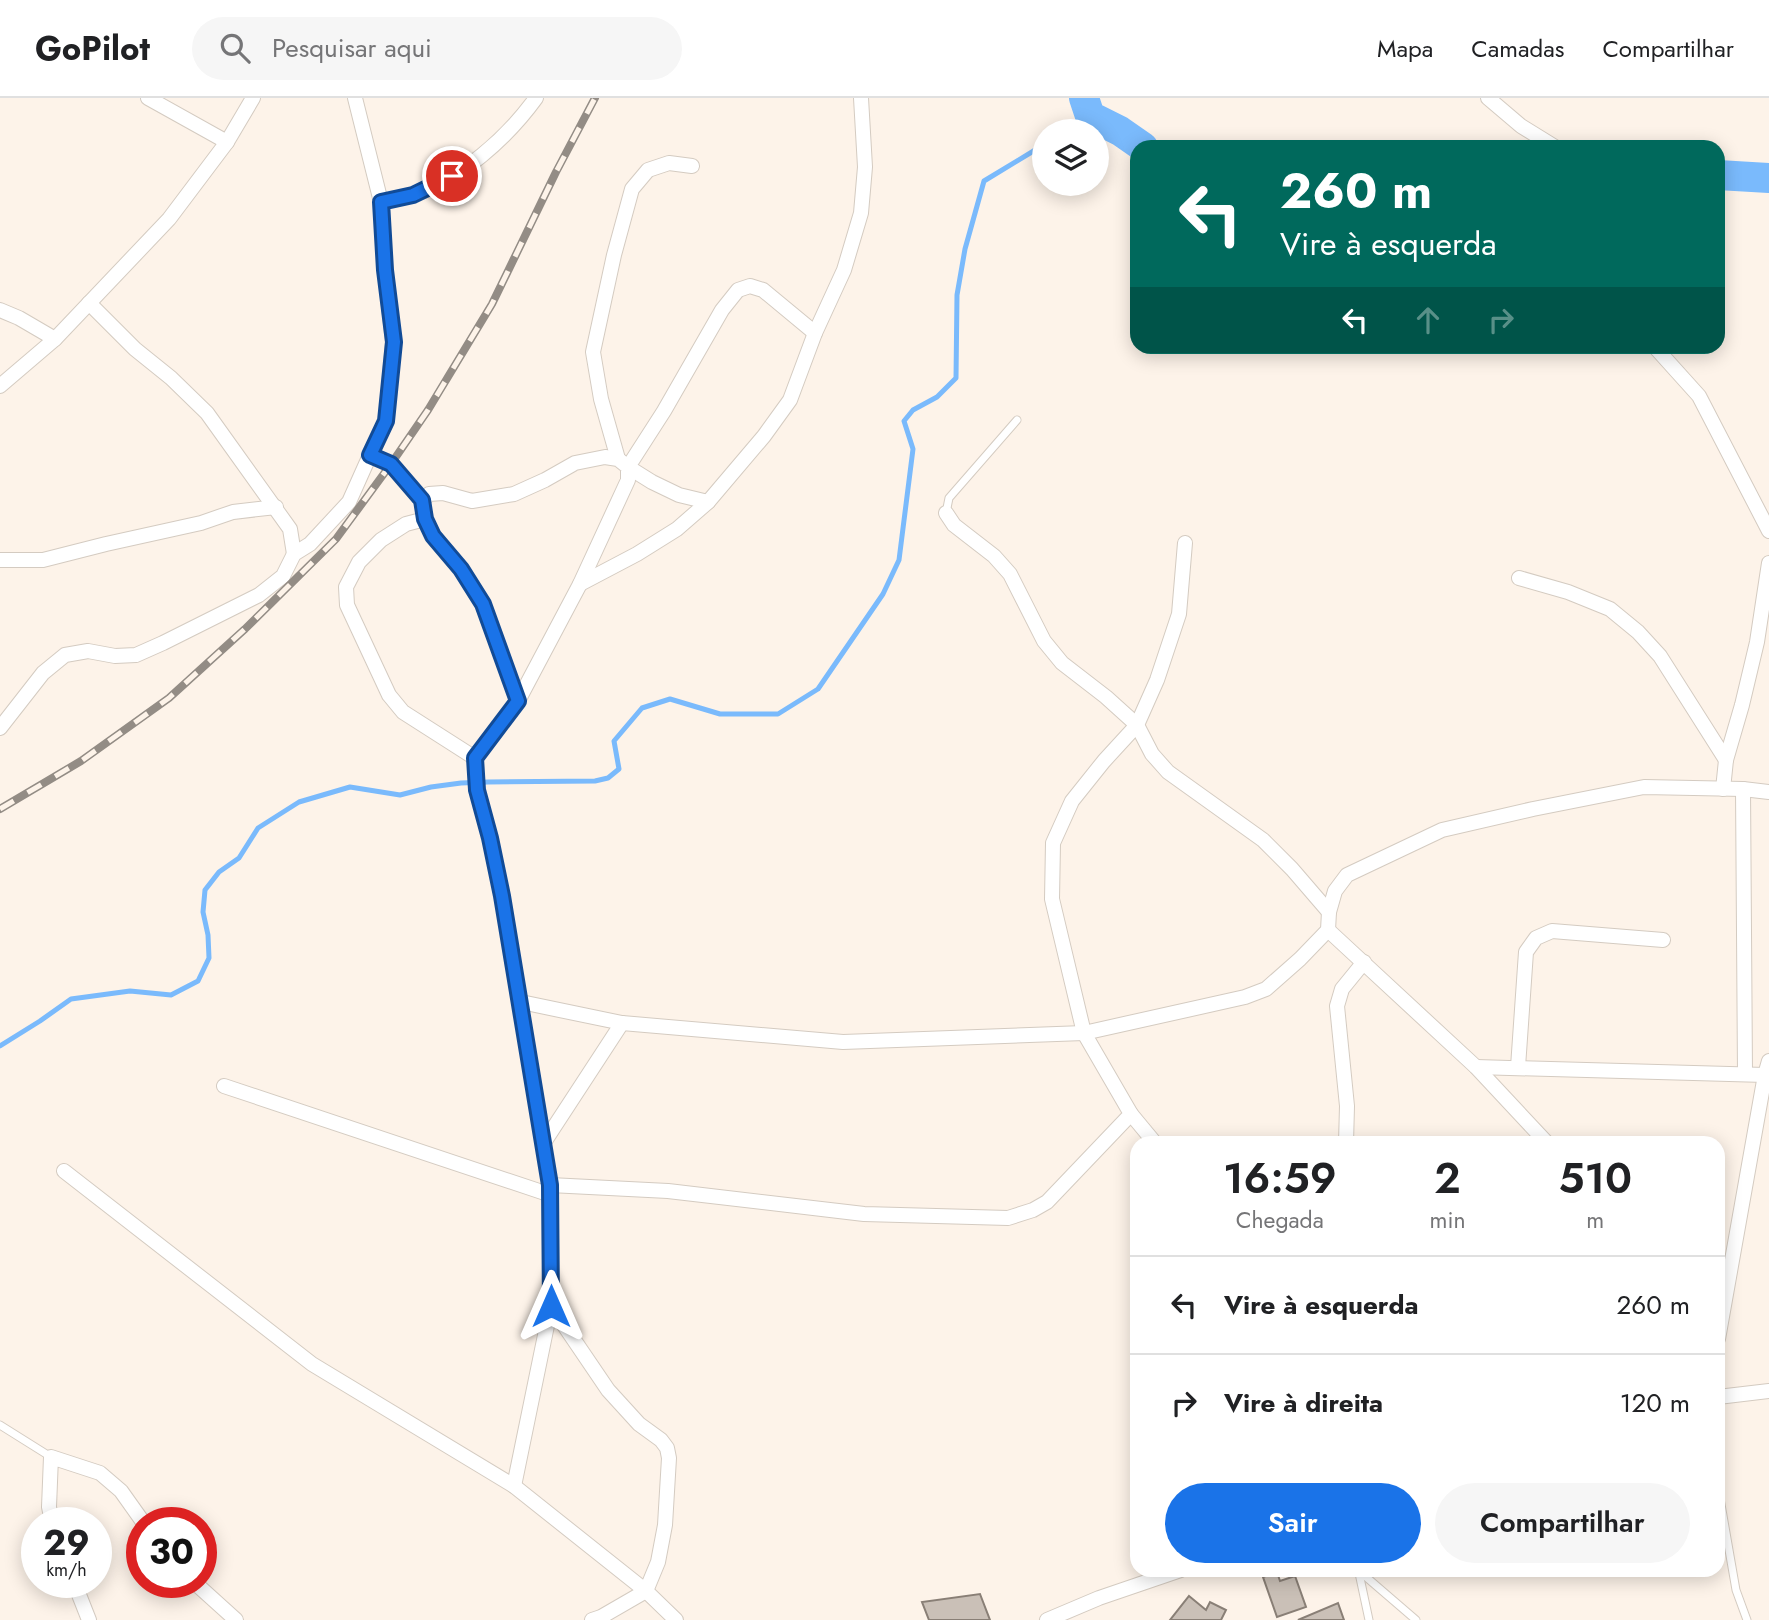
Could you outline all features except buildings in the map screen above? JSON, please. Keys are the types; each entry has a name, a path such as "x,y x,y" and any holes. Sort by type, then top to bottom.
{"street":[{"path":"148,98 227,142"},
{"path":"0,386 55,339 169,219 227,142 253,98"},
{"path":"0,728 43,673 65,655 88,651 116,656 136,654 259,595 283,576 294,554 310,544 349,502 386,421 394,342 385,270 381,202 355,98"},
{"path":"381,202 413,195 466,169 502,136 536,98"},
{"path":"580,584 677,529 708,502 764,436 790,400 815,333 844,270 861,213 865,167 860,98"},
{"path":"1488,98 1521,127 1543,140"},
{"path":"513,1486 551,1306 550,1190 502,896 477,790 476,763 518,701 580,584 628,480 601,400 593,352 614,255 632,189 648,170 669,163 692,166"},
{"path":"623,463 664,411 722,310 738,290 750,286 762,290 815,333"},
{"path":"89,303 135,349 171,378 207,413 290,529 294,554"},
{"path":"0,310 55,339"},
{"path":"1661,354 1699,396 1769,531"},
{"path":"370,455 391,464 422,500 425,519 433,536 461,569 483,604 518,701"},
{"path":"422,500 429,494 443,493 472,501 514,494 575,463 606,457 623,463 652,482 679,495 708,502"},
{"path":"0,560 43,560 201,523 233,512 276,508"},
{"path":"946,513 954,525 994,556 1010,574 1044,642 1062,663 1137,725 1152,754 1168,772 1263,840 1329,912"},
{"path":"425,519 405,524 382,540 359,562 346,587 347,605 389,695 403,712 476,763"},
{"path":"1150,1136 1131,1114 1084,1033 1052,899 1053,843 1072,801 1137,725 1157,680 1179,614 1185,543"},
{"path":"1723,789 1726,760 1757,642 1769,563"},
{"path":"1519,578 1568,592 1610,609 1639,632 1660,656 1726,760"},
{"path":"521,1002 622,1023 843,1042 1084,1033 1245,997 1266,989 1328,930 1329,912 1335,891 1347,875 1442,830 1644,787 1769,792"},
{"path":"1743,789 1745,1074"},
{"path":"1328,930 1476,1067 1540,1136"},
{"path":"1518,1067 1526,952 1536,938 1552,931 1663,940"},
{"path":"1346,1136 1347,1106 1337,1006 1342,989 1364,962"},
{"path":"543,1144 622,1023"},
{"path":"1476,1067 1745,1074 1767,1068 1725,1291"},
{"path":"223,1086 550,1190 668,1191 864,1214 1008,1218 1032,1210 1047,1202 1131,1114"},
{"path":"64,1171 312,1364 513,1486 646,1591 676,1620"},
{"path":"551,1306 607,1390 639,1424 661,1440 670,1458 665,1525 658,1562 646,1591 592,1620"},
{"path":"1725,1396 1769,1391"},
{"path":"49,1507 51,1457 100,1473 121,1491 132,1507"},
{"path":"1047,1620 1099,1598 1160,1577"},
{"path":"80,1598 89,1620"},
{"path":"212,1598 236,1620"}],"lane":[{"path":"946,513 949,498 1017,420"},
{"path":"0,1426 51,1457"},
{"path":"1725,1527 1736,1590 1747,1620"},
{"path":"1360,1577 1369,1620"},
{"path":"1366,1577 1416,1620"}],"waterway":[{"path":"1084,98 1090,116 1133,140"},
{"path":"1085,119 1090,116"},
{"path":"0,1046 71,999 130,991 171,995 198,981 209,958 203,912 205,890 219,872 239,858 258,828 299,802 350,787 400,795 461,783 595,781 608,778 619,769 614,741 642,708 670,699 720,714 778,714 818,689 883,594 899,560 913,449 904,421 913,410 937,397 956,378 957,295 965,249 984,181 1032,152"},
{"path":"1725,175 1769,178"}],"railway":[{"path":"0,809 81,761 169,698 245,629 336,539 428,410 492,304 595,98"}],"route":[{"path":"452,176 413,195 381,202 385,270 394,342 386,421 370,455 391,464 422,500 425,519 433,536 461,569 483,604 518,701 475,758 477,790 502,896 550,1185 551,1306"}]}
